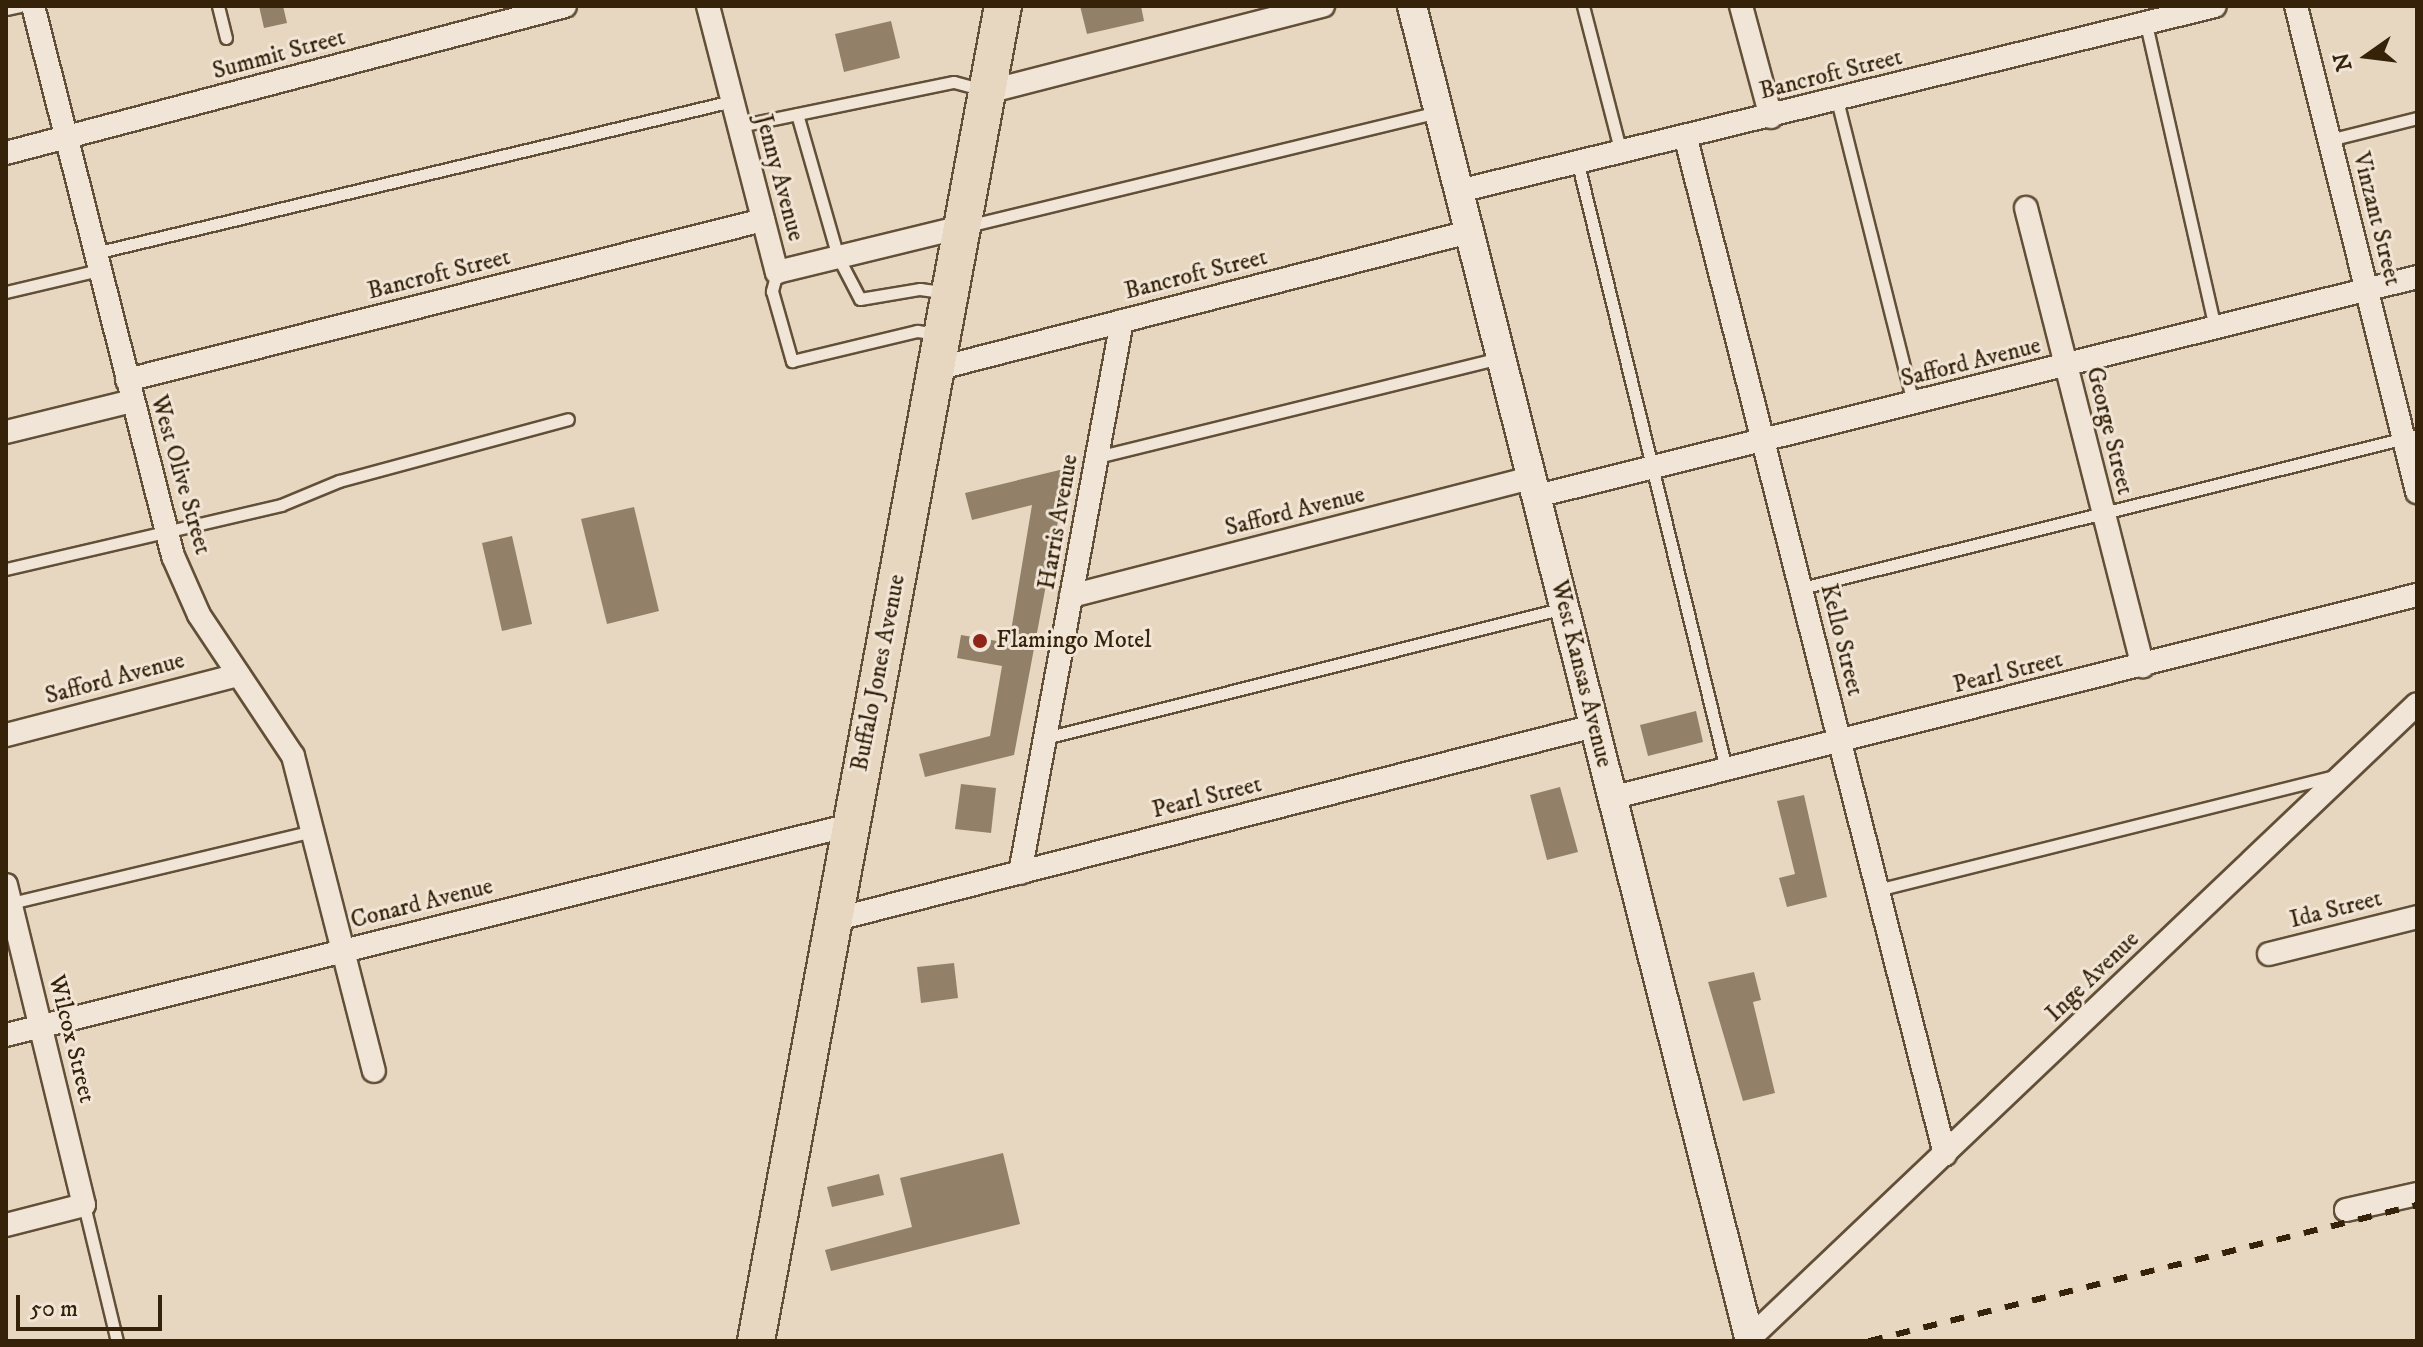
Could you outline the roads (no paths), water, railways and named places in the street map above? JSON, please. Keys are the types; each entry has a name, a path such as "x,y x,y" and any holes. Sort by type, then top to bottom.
{"main road":[{"name":"Buffalo Jones Avenue","path":"756,1341 1003,6"}],"street":[{"name":"West Olive Street","path":"33,6 166,530 199,615 293,756 315,831 374,1071"},
{"name":"Summit Street","path":"6,153 565,6"},
{"name":"Jenny Avenue","path":"708,6 777,272 962,227"},
{"path":"987,92 1323,6"},
{"name":"West Kansas Avenue","path":"1412,6 1750,1340"},
{"path":"1741,6 1771,117"},
{"name":"Bancroft Street","path":"1459,191 1686,139 2145,15 2215,6"},
{"name":"Vinzant Street","path":"2296,6 2367,289 2410,437 2417,492"},
{"name":"Kello Street","path":"1686,139 1945,1154"},
{"name":"George Street","path":"2026,208 2143,666"},
{"name":"Bancroft Street","path":"6,432 129,391 763,220"},
{"name":"Bancroft Street","path":"939,352 1122,321 1469,232"},
{"name":"Safford Avenue","path":"1071,596 1534,487 1652,468 2417,277"},
{"name":"Harris Avenue","path":"1020,873 1049,737 1071,596 1122,321"},
{"name":"Pearl Street","path":"1611,798 2417,595"},
{"name":"Safford Avenue","path":"6,735 238,675"},
{"name":"Inge Avenue","path":"1750,1340 2417,704"},
{"name":"Pearl Street","path":"833,920 1594,726"},
{"name":"Conard Avenue","path":"6,1035 850,825"},
{"name":"Wilcox Street","path":"7,897 84,1205"},
{"name":"Ida Street","path":"2269,954 2417,917"},
{"path":"2346,1210 2417,1194"},
{"path":"6,1225 84,1205"}],"lane":[{"path":"6,9 20,6"},
{"path":"218,6 226,38"},
{"path":"1583,6 1622,154"},
{"path":"2145,15 2216,328"},
{"path":"739,126 954,82 987,92"},
{"path":"1837,100 1913,404"},
{"path":"6,292 97,262 732,101"},
{"path":"962,227 1439,112"},
{"path":"797,114 838,257 860,299 920,289 950,294"},
{"path":"2329,140 2417,118"},
{"path":"1578,164 1726,770"},
{"path":"777,272 772,291 792,361 917,331 939,352"},
{"path":"1097,457 1501,358"},
{"path":"6,569 281,505 339,481 568,419"},
{"path":"1802,588 2410,437"},
{"path":"1049,737 1565,608"},
{"path":"1877,890 2345,773"},
{"path":"7,897 315,831"},
{"path":"84,1205 117,1341"}],"railway":[{"path":"1869,1341 2417,1205"}],"place":[{"name":"Flamingo Motel","path":"980,641"}]}
